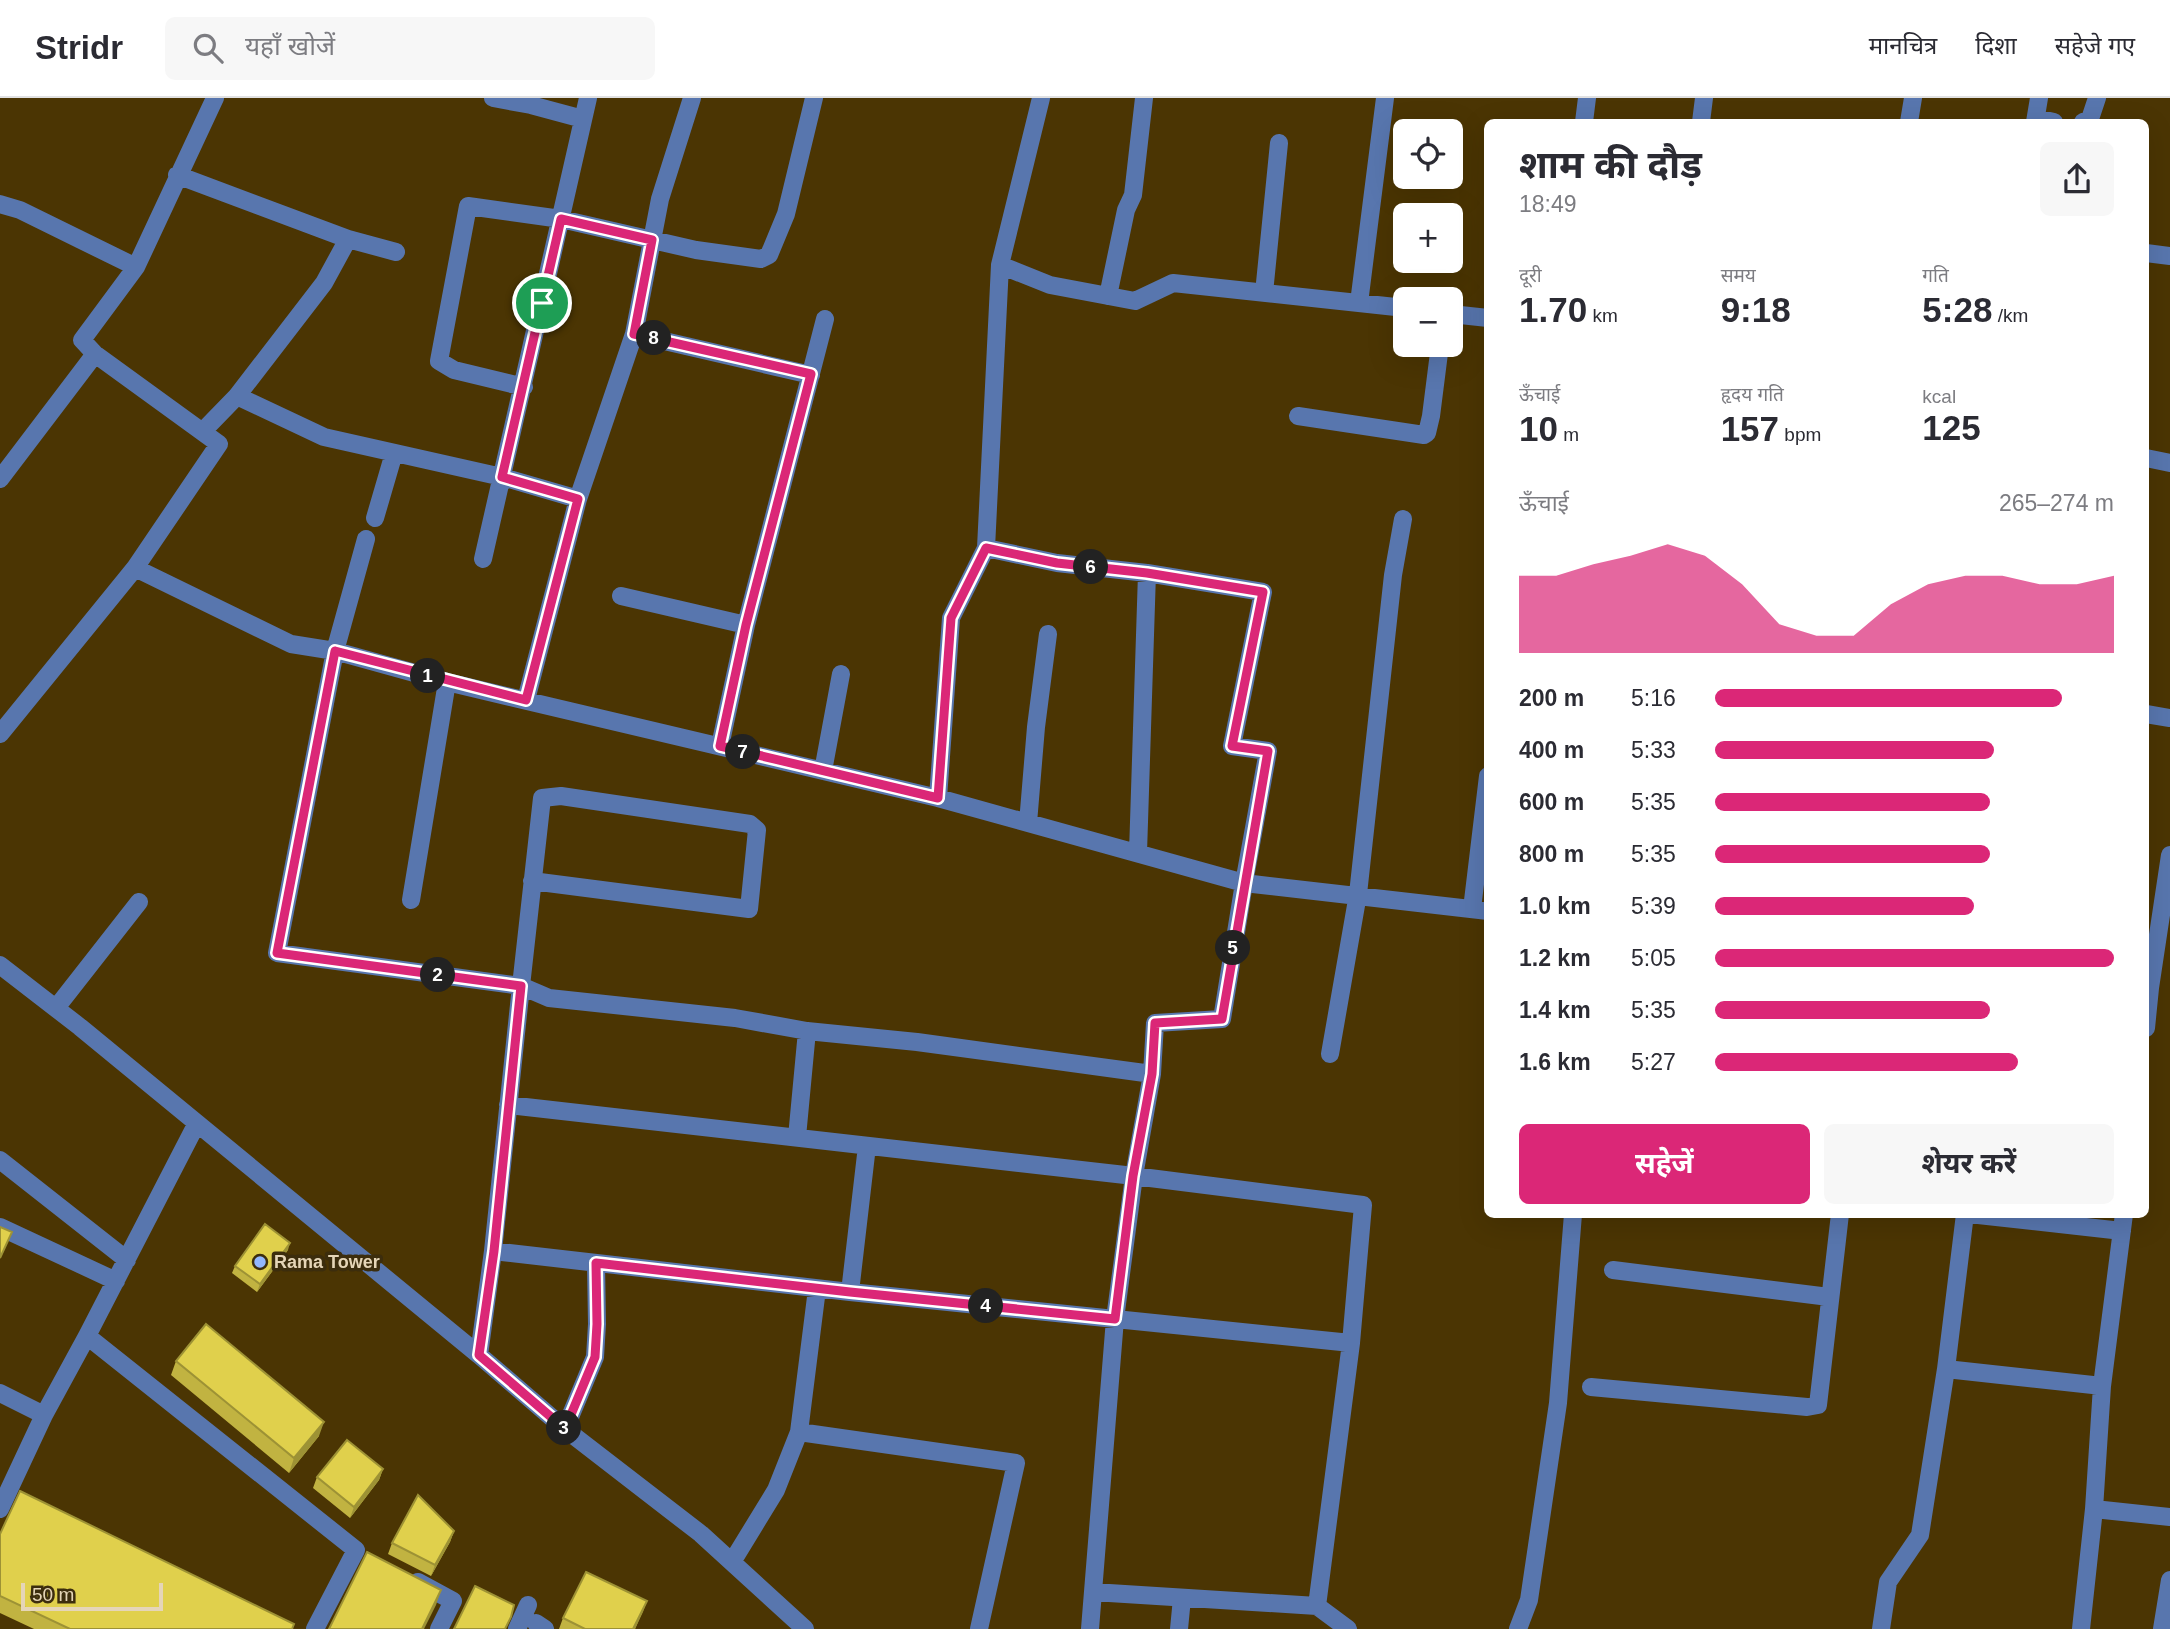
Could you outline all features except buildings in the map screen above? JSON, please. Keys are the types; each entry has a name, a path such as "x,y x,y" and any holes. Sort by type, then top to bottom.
{"street":[{"path":"0,734 135,568 219,443 95,354 82,340 136,267 215,98"},
{"path":"493,98 532,101 583,118"},
{"path":"482,559 524,387 588,98"},
{"path":"526,700 578,499 634,334 660,199 692,98"},
{"path":"524,387 454,370 439,361 468,206 561,219 740,258 761,259 769,255 786,214 814,98"},
{"path":"938,798 951,618 986,548 1000,265 1041,98"},
{"path":"1108,296 1126,210 1133,195 1144,98"},
{"path":"1359,303 1385,98"},
{"path":"1584,119 1587,98"},
{"path":"1702,119 1704,98"},
{"path":"1910,119 1913,98"},
{"path":"2039,98 2042,119"},
{"path":"2090,119 2097,98"},
{"path":"1264,293 1279,143"},
{"path":"177,175 268,211 348,239 396,252"},
{"path":"0,204 20,210 136,267"},
{"path":"203,432 237,396 324,283 348,239"},
{"path":"2149,253 2170,256"},
{"path":"1000,265 1051,285 1135,301 1173,283 1393,307"},
{"path":"1463,315 1484,318"},
{"path":"720,746 746,625 825,319"},
{"path":"634,334 811,374"},
{"path":"0,479 95,354"},
{"path":"1298,416 1405,433 1427,433 1432,416 1439,357"},
{"path":"237,396 324,437 502,477 578,499"},
{"path":"375,519 394,453"},
{"path":"2149,459 2170,463"},
{"path":"1330,1054 1357,896 1392,575 1403,519"},
{"path":"366,539 335,651 277,953 521,986 549,998 735,1018 807,1031 917,1042 1152,1074"},
{"path":"986,548 1057,563 1147,573 1263,592 1232,746 1268,751 1222,1019 1155,1023 1152,1074 1133,1176 1115,1319 1090,1629"},
{"path":"135,568 291,644 335,651 447,682 938,798 1244,883 1480,910 1484,843"},
{"path":"1138,853 1147,573"},
{"path":"621,596 746,625"},
{"path":"1028,823 1036,727 1048,634"},
{"path":"823,771 841,674"},
{"path":"411,900 447,682"},
{"path":"2149,714 2170,718"},
{"path":"479,1355 494,1251 508,1105 532,881 542,798 561,796 737,822 750,824 757,830 749,909 532,881"},
{"path":"2149,981 2170,855"},
{"path":"56,1008 139,902"},
{"path":"0,965 197,1123 565,1429 701,1534 798,1626"},
{"path":"797,1137 807,1031"},
{"path":"508,1105 1363,1205 1351,1343 1318,1606"},
{"path":"0,1510 17,1492 44,1415 197,1123"},
{"path":"850,1292 867,1146"},
{"path":"0,1160 127,1260"},
{"path":"1518,1629 1529,1600 1558,1403 1573,1218"},
{"path":"1591,1387 1818,1405 1839,1218"},
{"path":"1881,1629 1888,1581 1920,1535 1966,1218"},
{"path":"2036,1218 2123,1223 2102,1386 2094,1509 2081,1629"},
{"path":"0,1227 116,1281"},
{"path":"494,1251 817,1289 1351,1343"},
{"path":"565,1429 595,1357 596,1263"},
{"path":"1614,1270 1829,1297"},
{"path":"732,1562 776,1490 799,1432 817,1289"},
{"path":"87,1336 362,1553 315,1629"},
{"path":"1946,1369 2102,1386"},
{"path":"0,1393 44,1415"},
{"path":"799,1432 1016,1464 979,1629"},
{"path":"2094,1509 2170,1517"},
{"path":"405,1575 453,1601 439,1629"},
{"path":"2162,1629 2170,1580"},
{"path":"1093,1592 1318,1606 1348,1629"},
{"path":"1179,1629 1182,1598"},
{"path":"517,1629 528,1605"}],"place":[{"name":"Rama Tower","path":"260,1262"}],"route":[{"path":"561,219 652,240 634,334 811,374 746,625 720,746 938,798 951,618 957,601 986,548 1057,563 1147,573 1263,592 1232,746 1268,751 1222,1019 1155,1023 1152,1074 1133,1176 1115,1319 596,1263 595,1357 565,1429 479,1355 494,1251 521,986 277,953 335,651 447,682 526,700 578,499 502,477 542,303 561,219"}]}
